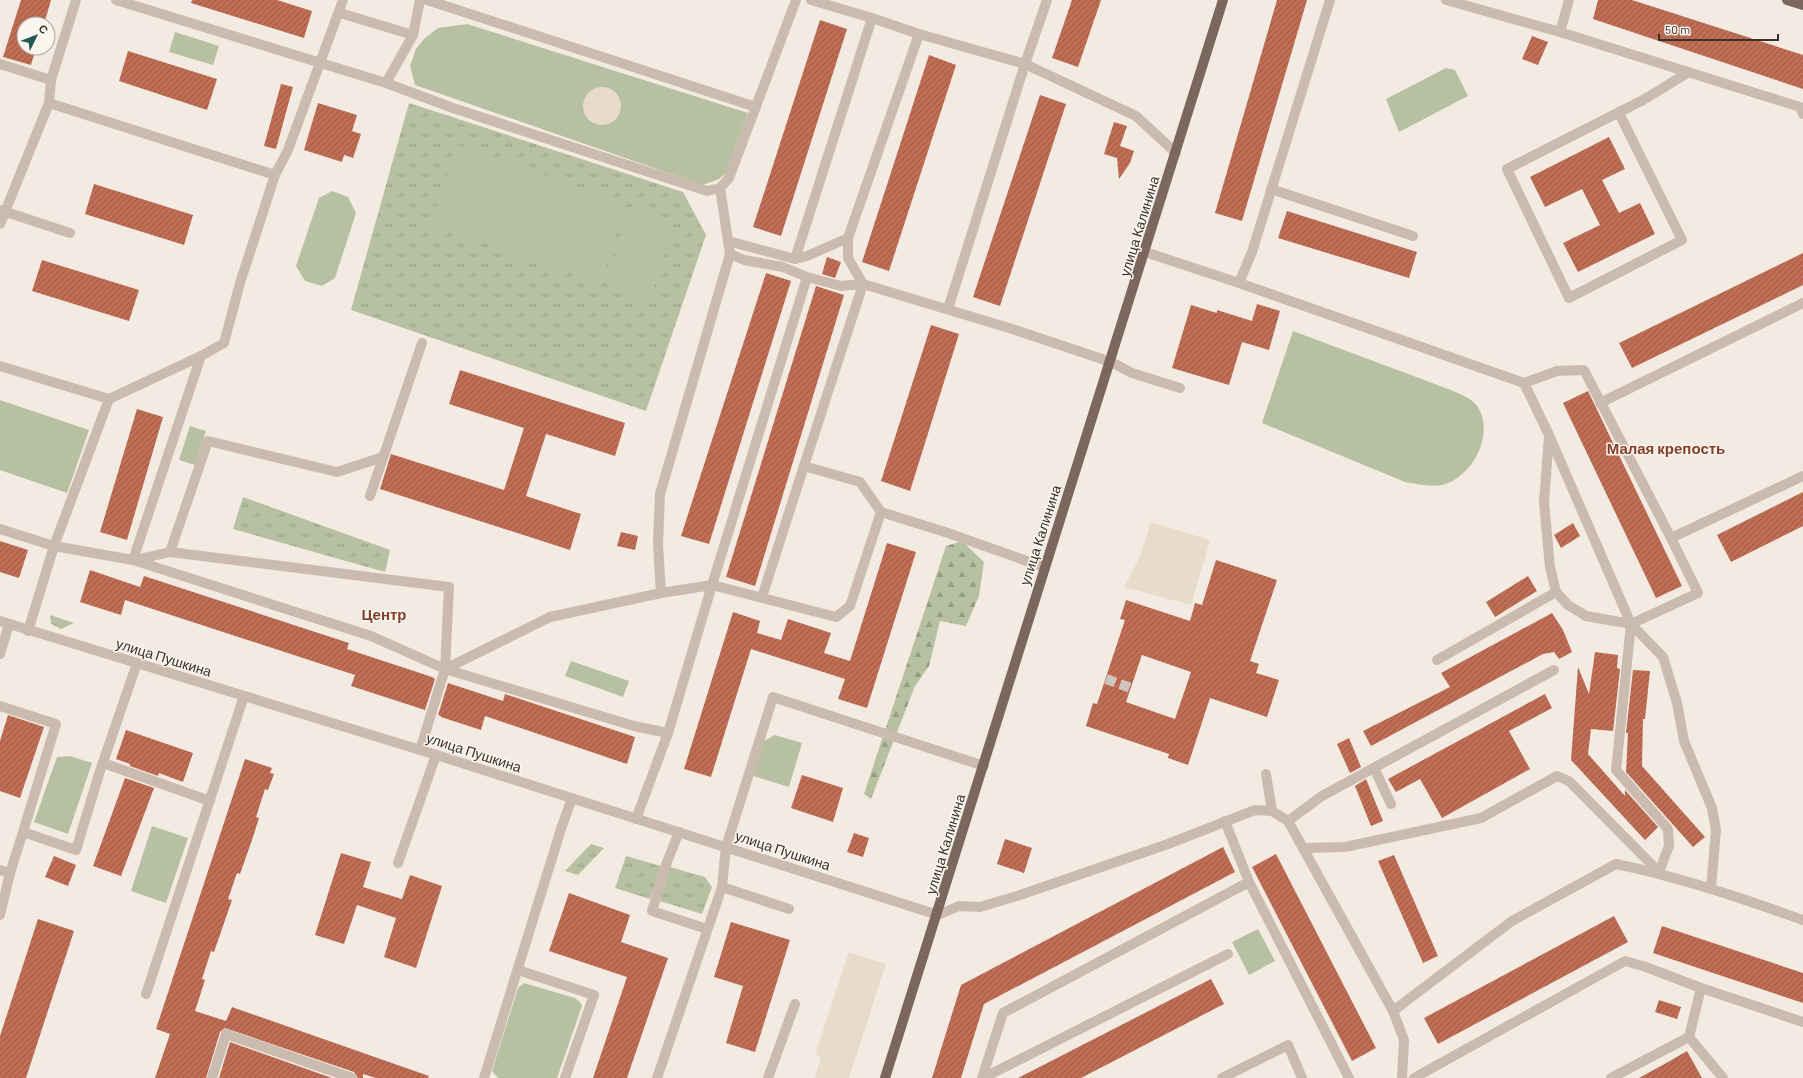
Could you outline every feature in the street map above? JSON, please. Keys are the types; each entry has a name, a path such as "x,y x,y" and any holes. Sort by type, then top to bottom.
{"main road":[{"name":"улица Калинина","path":"886,1078 984,766 1044,567 1111,362 1223,0"},
{"path":"1787,0 1803,5"}],"street":[{"path":"0,224 2,211 49,103 50,80 76,0"},
{"path":"116,0 386,83 453,108 707,191 720,188 729,178 796,0"},
{"path":"335,0 340,13"},
{"path":"0,366 109,399 201,356 224,343 240,283 274,175 288,150 340,13 343,0"},
{"path":"386,83 414,35 420,0"},
{"path":"427,0 756,107"},
{"path":"811,0 919,34 1025,64 1136,116 1176,153"},
{"path":"948,309 1025,64 1047,0"},
{"path":"1239,283 1252,252 1330,0"},
{"path":"1446,0 1560,32 1800,107 1803,114"},
{"path":"1560,32 1569,0"},
{"path":"340,13 414,35"},
{"path":"795,260 872,18"},
{"path":"762,597 863,284 848,258 848,238 919,34"},
{"path":"0,64 50,80"},
{"path":"1619,113 1682,240 1569,298 1507,169 1619,113 1689,72"},
{"path":"49,103 274,175"},
{"path":"661,593 658,544 660,494 730,254 720,188"},
{"path":"1271,189 1413,236"},
{"path":"2,211 70,233"},
{"path":"728,241 795,260 848,238"},
{"path":"1145,252 1524,382 1557,371 1584,370 1698,593 1631,624 1586,616 1568,605 1556,592 1550,567 1544,502 1549,436"},
{"path":"730,254 744,260 783,267 807,277 841,286 863,284 948,309 1111,362 1132,374 1180,388"},
{"path":"636,819 668,733 807,277"},
{"path":"1600,402 1803,303"},
{"path":"370,496 422,343"},
{"path":"133,560 201,356"},
{"path":"1524,382 1631,624 1663,657 1677,703 1684,741 1712,808 1716,830 1711,888"},
{"path":"28,631 54,546 109,399"},
{"path":"170,552 208,441 337,472 383,457"},
{"path":"804,466 860,482 880,512 945,532 1044,567"},
{"path":"1671,538 1803,476"},
{"path":"444,669 550,617 661,593 712,585 836,616 850,606 880,512"},
{"path":"0,529 54,546 133,560 371,636 444,669 634,726 668,733"},
{"path":"133,560 170,552 449,587 444,669 420,750"},
{"path":"1438,660 1556,592"},
{"path":"0,654 5,623"},
{"name":"улица Пушкина","path":"5,623 420,750 938,914"},
{"path":"1631,624 1616,770 1668,829 1669,846 1658,872"},
{"path":"23,832 76,850 102,763 136,663"},
{"path":"1288,821 1322,796 1554,670"},
{"path":"146,994 244,696"},
{"path":"656,1078 722,887 726,847 773,697 984,766"},
{"path":"0,706 56,724 10,873 0,915"},
{"path":"398,863 436,755"},
{"path":"102,763 210,801"},
{"path":"1374,768 1390,804"},
{"path":"1266,774 1272,811"},
{"path":"1303,848 1345,847 1481,818 1557,776 1569,781 1658,872"},
{"path":"484,1078 572,798"},
{"path":"938,914 959,906 980,907 1020,895 1168,844 1255,810 1272,811 1288,821 1393,1010 1404,1040 1402,1078"},
{"path":"1224,821 1249,882 1349,1078"},
{"path":"679,832 667,862 652,911 707,929"},
{"path":"1393,1010 1512,921 1616,864 1658,872 1711,888 1803,920"},
{"path":"0,870 10,873"},
{"path":"983,1078 1003,1013 1249,882"},
{"path":"722,887 789,909"},
{"path":"983,1078 1228,954"},
{"path":"1414,1078 1625,961 1803,1022"},
{"path":"518,970 594,995 565,1078"},
{"path":"1611,1078 1689,1037 1701,988"},
{"path":"768,1078 795,1004"},
{"path":"212,1078 226,1034 352,1078"},
{"path":"1689,1037 1723,1078"},
{"path":"1222,1078 1288,1045 1302,1078"}],"green space":[{"path":"467,24 748,113 726,173 719,179 703,185 415,85 410,66 416,49 425,38 438,28"},
{"path":"175,32 219,46 213,65 169,52"},
{"path":"1446,68 1455,70 1468,96 1399,132 1386,99"},
{"path":"409,103 683,192 706,235 646,411 351,310"},
{"path":"457,145 627,203 600,283 430,225"},
{"path":"332,191 348,197 356,213 335,278 322,286 305,281 296,266 319,198"},
{"path":"632,207 675,222 650,299 606,285"},
{"path":"1293,331 1451,390 1465,396 1475,403 1482,417 1484,429 1478,453 1471,464 1463,474 1453,481 1442,485 1437,486 1405,482 1262,423"},
{"path":"0,400 89,430 67,493 0,470"},
{"path":"190,426 206,431 195,465 179,460"},
{"path":"243,497 390,550 385,572 233,529"},
{"path":"962,541 984,562 979,596 966,626 940,621 929,666 915,686 871,799 864,794 946,546"},
{"path":"50,615 74,623 61,629 51,624"},
{"path":"571,661 629,681 623,697 565,676"},
{"path":"775,735 802,743 789,787 753,776 764,741"},
{"path":"70,756 92,763 68,834 34,822 57,757"},
{"path":"152,826 188,838 166,903 131,891"},
{"path":"591,844 604,848 578,875 565,871"},
{"path":"626,856 661,866 650,899 615,888"},
{"path":"670,867 705,877 712,887 702,914 660,901"},
{"path":"1258,929 1275,961 1249,975 1232,942"},
{"path":"524,983 575,998 582,1006 557,1078 498,1078 492,1071 518,988"}],"shaded area":[{"path":"598,87 606,87 616,92 620,99 620,113 616,120 606,125 598,125 588,120 586,117 583,110 583,102 588,92 591,90"},
{"path":"1151,522 1210,540 1191,605 1124,587 1140,557"},
{"path":"849,952 886,964 849,1078 815,1078 821,1057 815,1055"}],"building":[{"path":"21,0 51,0 46,16 16,16 16,56 34,56 31,65 3,57"},
{"path":"192,0 277,0 312,11 304,38 191,3"},
{"path":"1072,0 1101,0 1078,67 1052,58"},
{"path":"1277,0 1307,0 1242,221 1215,213"},
{"path":"1598,0 1632,0 1803,55 1803,89 1593,19"},
{"path":"820,20 847,29 781,236 753,227"},
{"path":"1532,36 1548,42 1538,65 1522,59"},
{"path":"128,51 217,79 207,110 119,81"},
{"path":"929,55 956,65 889,271 862,262"},
{"path":"281,84 293,87 276,149 264,146"},
{"path":"1040,95 1066,104 1000,306 973,297"},
{"path":"318,103 357,115 352,131 361,134 353,158 344,155 342,162 304,150"},
{"path":"1114,122 1127,126 1120,146 1134,151 1130,163 1119,179 1117,158 1104,154"},
{"path":"1609,137 1625,169 1602,180 1619,213 1640,203 1655,234 1578,272 1563,243 1600,225 1582,189 1545,207 1530,177"},
{"path":"94,184 193,215 184,245 85,214"},
{"path":"1287,211 1417,252 1409,278 1278,238"},
{"path":"1803,253 1803,285 1632,368 1619,343"},
{"path":"827,257 841,262 835,278 822,274"},
{"path":"42,260 139,290 129,321 32,291"},
{"path":"766,273 791,281 709,544 681,536"},
{"path":"816,286 844,295 755,586 726,577"},
{"path":"1257,304 1280,311 1269,350 1242,342 1229,385 1172,368 1191,305 1217,313 1217,310 1252,321"},
{"path":"931,325 959,334 910,491 881,481"},
{"path":"460,370 625,423 615,456 546,434 526,496 581,514 570,550 380,489 391,454 504,490 524,428 449,404"},
{"path":"1588,391 1682,586 1656,598 1563,403"},
{"path":"137,409 163,417 127,540 100,532"},
{"path":"1803,492 1803,526 1731,562 1717,535"},
{"path":"1573,523 1580,536 1561,548 1554,535"},
{"path":"621,532 638,536 635,550 617,546"},
{"path":"0,541 28,550 19,578 0,572"},
{"path":"887,543 916,552 867,708 838,699 845,679 751,649 711,777 684,769 733,612 760,621 757,633 781,640 788,619 831,633 824,653 850,661"},
{"path":"1216,560 1277,580 1250,661 1259,664 1256,673 1279,680 1267,717 1210,698 1188,765 1168,758 1169,754 1086,726 1093,703 1097,704 1125,620 1120,619 1126,600 1190,621 1195,603 1202,605","holes":["1142,655 1191,672 1175,719 1126,702"]},
{"path":"90,570 140,587 144,576 349,643 347,649 432,677 435,679 425,710 351,686 355,675 125,600 121,615 80,602"},
{"path":"1528,576 1537,591 1495,617 1486,602"},
{"path":"1552,613 1563,630 1572,652 1559,659 1554,652 1543,654 1371,746 1363,731 1450,687 1441,673"},
{"path":"1595,652 1618,655 1617,668 1620,669 1613,731 1591,729 1588,754 1625,796 1625,790 1658,827 1645,840 1571,760 1578,667 1589,694"},
{"path":"1633,670 1650,671 1645,719 1643,719 1642,766 1705,837 1693,847 1626,772 1628,733 1626,733"},
{"path":"448,683 503,701 505,694 635,737 627,764 485,716 481,730 441,717 438,715"},
{"path":"1545,694 1552,708 1509,731 1530,769 1442,818 1420,779 1396,792 1388,779"},
{"path":"8,715 44,727 20,798 0,791 0,741"},
{"path":"126,730 193,753 183,782 159,773 158,776 130,766 130,764 116,759"},
{"path":"1349,738 1361,767 1350,773 1337,744"},
{"path":"245,759 272,768 270,773 274,774 268,790 265,789 256,817 259,818 253,837 240,874 237,873 228,899 232,900 214,952 211,951 202,979 205,980 195,1011 226,1021 232,1007 429,1076 428,1078 376,1078 363,1074 363,1078 358,1078 354,1072 225,1028 220,1032 206,1078 155,1078 170,1034 156,1029"},
{"path":"802,775 843,788 833,822 791,808"},
{"path":"125,778 154,788 121,876 93,866"},
{"path":"1366,779 1383,821 1371,826 1355,786"},
{"path":"854,833 869,838 863,857 847,852"},
{"path":"1005,839 1032,848 1024,873 997,864"},
{"path":"1223,847 1235,872 984,1004 961,1078 932,1078 961,985"},
{"path":"341,853 371,862 363,887 402,899 410,875 442,886 416,968 384,957 396,918 357,905 344,944 315,935"},
{"path":"1276,854 1376,1048 1352,1061 1252,867"},
{"path":"1394,855 1438,956 1423,963 1378,861"},
{"path":"54,856 76,865 68,886 45,877"},
{"path":"569,893 630,915 621,942 668,958 627,1078 593,1078 627,977 549,951"},
{"path":"1614,916 1628,942 1438,1044 1424,1018"},
{"path":"38,919 74,931 26,1078 0,1078 0,1036"},
{"path":"731,922 790,940 755,1052 726,1043 743,986 714,977"},
{"path":"1662,926 1803,973 1803,1003 1653,953"},
{"path":"1211,979 1224,1004 1081,1078 1018,1078"},
{"path":"1659,1000 1681,1007 1677,1019 1655,1012"},
{"path":"230,1042 332,1078 219,1078"},
{"path":"1687,1051 1702,1078 1639,1078 1668,1062"}],"tunnel":[{"path":"1106,679 1131,688"}],"district":[{"name":"Малая крепость","path":"1666,448"},
{"name":"Центр","path":"384,614"}]}
